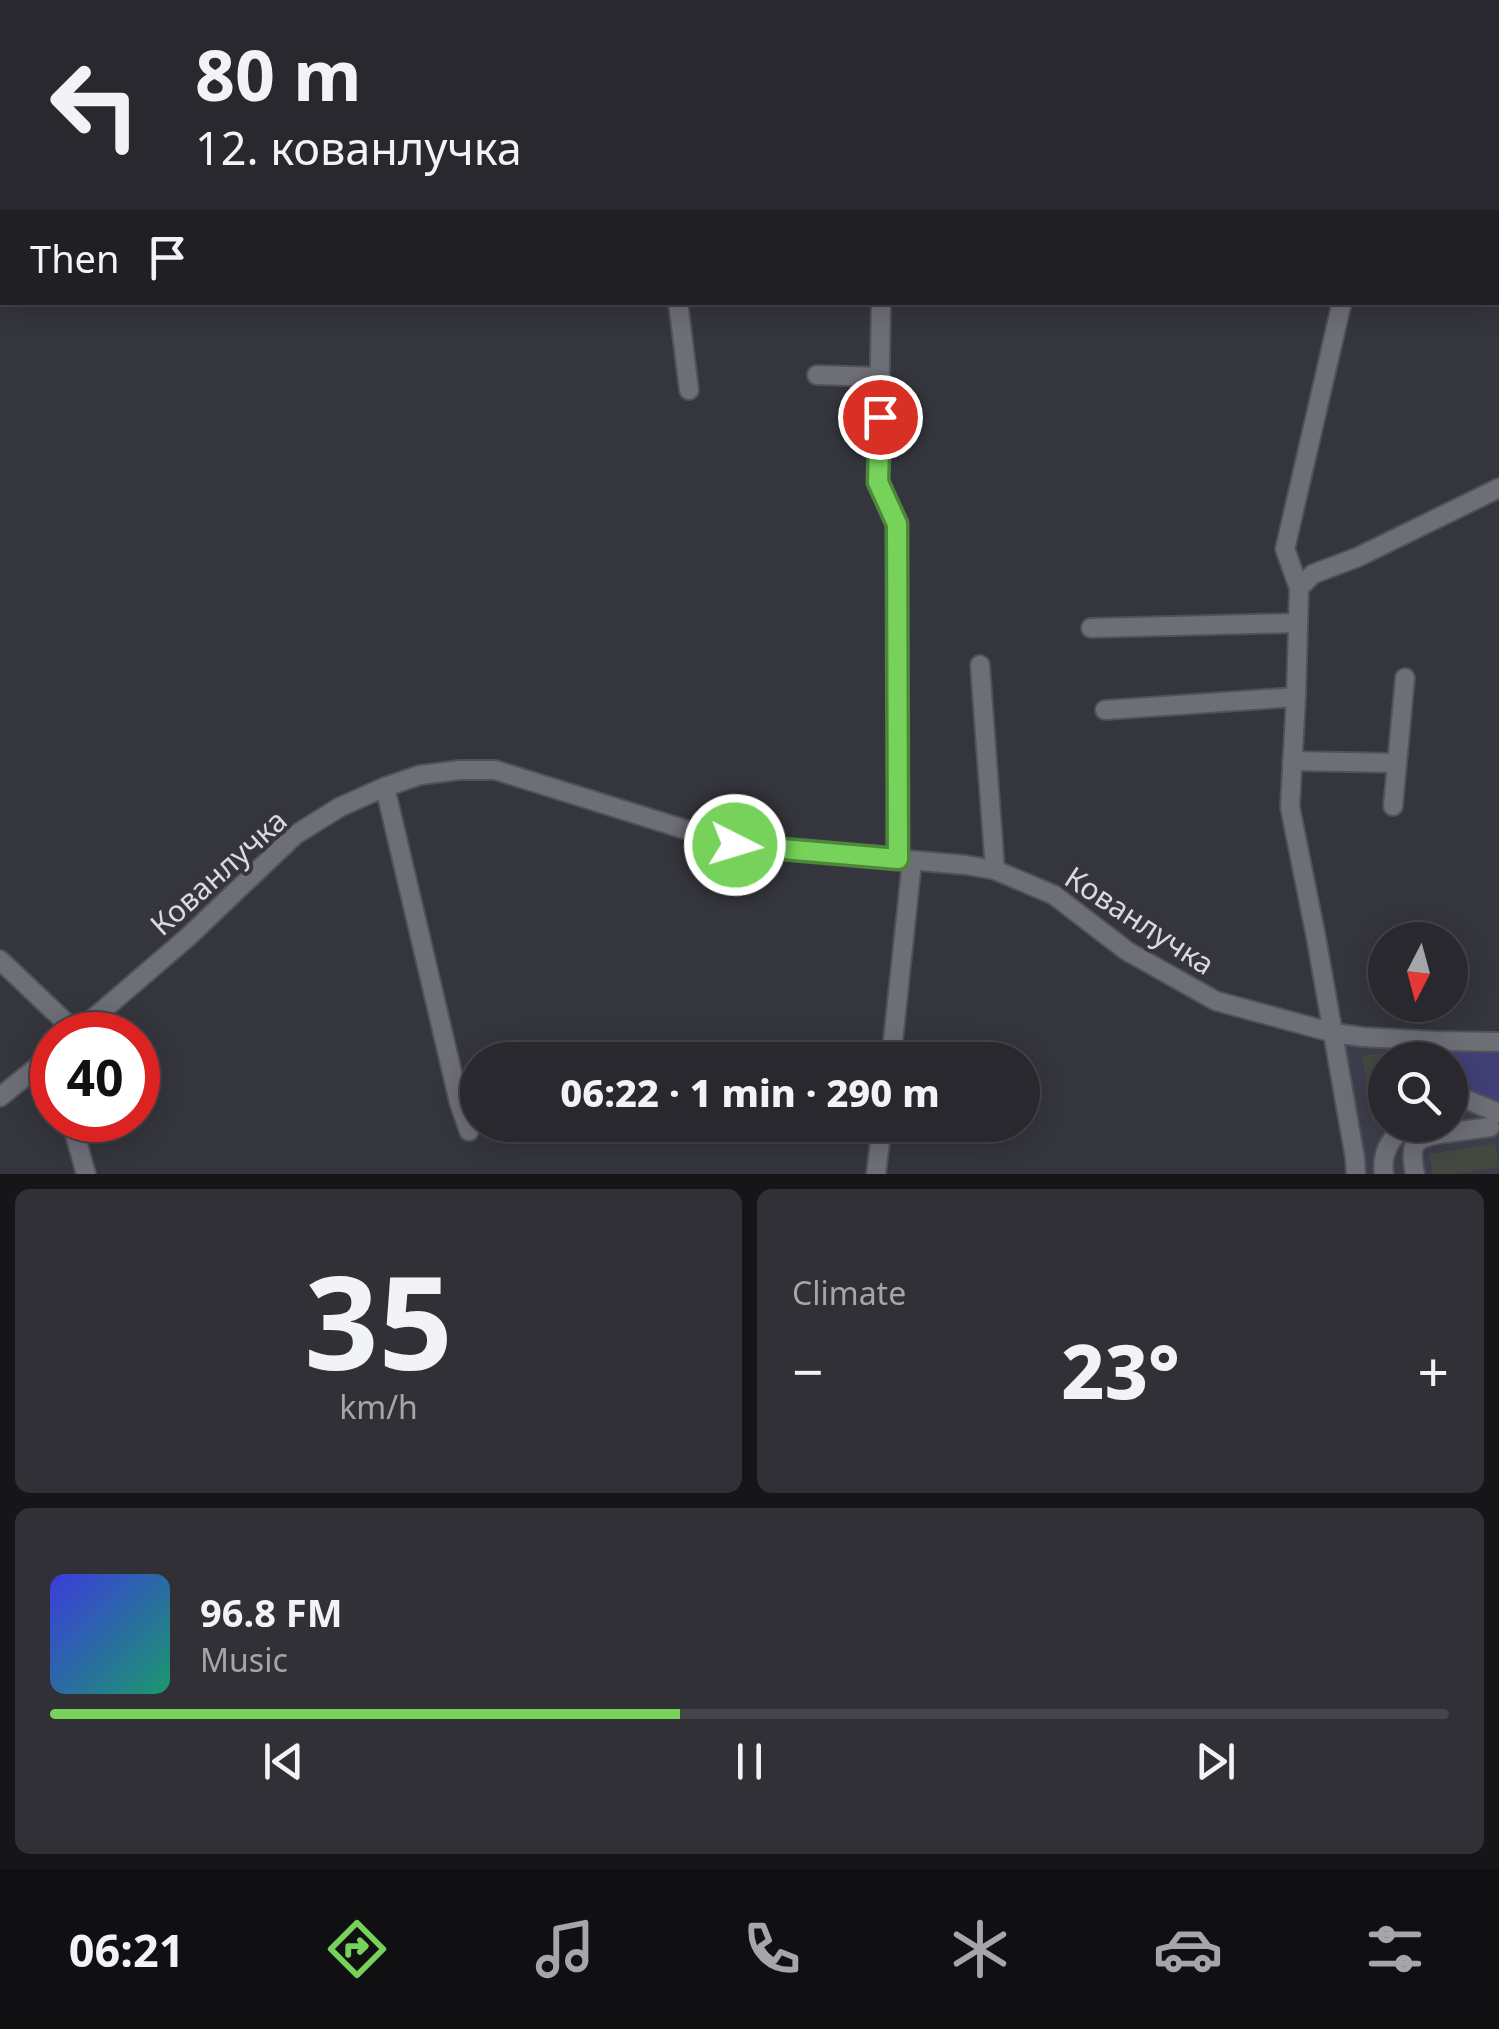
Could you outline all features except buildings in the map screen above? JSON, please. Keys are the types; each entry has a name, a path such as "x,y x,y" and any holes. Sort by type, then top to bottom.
{"street":[{"path":"678,305 688,390"},
{"path":"881,305 878,482 897,524 906,860 892,1042"},
{"path":"1341,306 1285,549 1299,588 1290,807 1334,1032 1356,1174"},
{"path":"817,375 880,377"},
{"path":"1299,588 1313,574 1358,558 1499,488"},
{"path":"1091,628 1297,623"},
{"path":"980,665 994,870"},
{"path":"1393,806 1405,678"},
{"path":"1105,710 1296,698"},
{"path":"1292,761 1397,763"},
{"name":"Кованлучка","path":"101,1012 295,836 340,806 420,775 495,770 735,845 994,870 1054,895 1127,952 1216,1000 1334,1032 1390,1042"},
{"path":"384,787 460,1105"},
{"path":"0,960 53,1012"},
{"name":"Кованлучка","path":"1468,1047 1499,1042"},
{"path":"0,1097 30,1073"},
{"path":"1468,1101 1494,1120"},
{"path":"1468,1125 1494,1120"},
{"path":"78,1142 86,1174"},
{"path":"876,1174 880,1142"},
{"path":"1384,1174 1383,1158 1392,1142"},
{"path":"1415,1174 1412,1150 1417,1142"}],"shaded area":[{"path":"1334,1033 1499,1042 1499,1174 1356,1174"},
{"path":"1441,1041 1499,1042 1499,1113 1468,1097 1468,1042"}],"route":[{"path":"735,845 898,859 897,524 878,482 880,417"}]}
